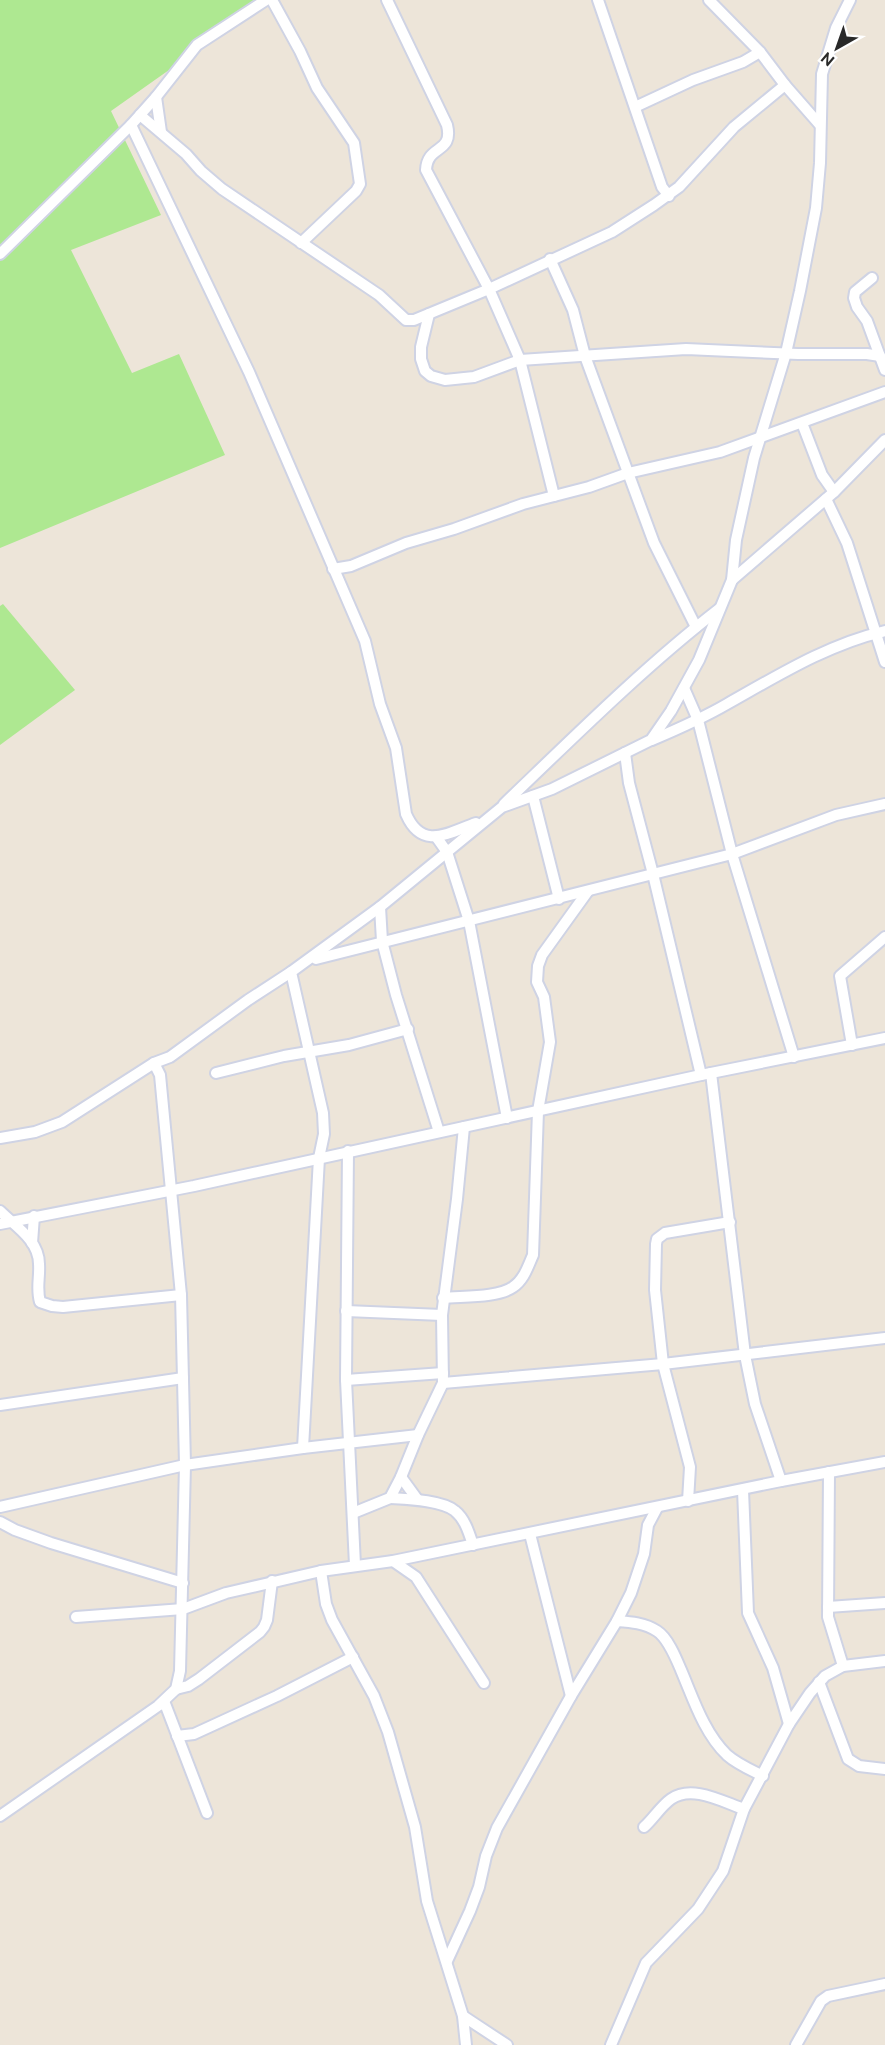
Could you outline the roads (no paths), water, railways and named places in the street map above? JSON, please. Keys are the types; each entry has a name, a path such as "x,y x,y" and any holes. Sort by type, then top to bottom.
{"street":[{"path":"0,254 131,125 197,45 266,0"},
{"path":"272,0 317,88 354,143 360,184 356,191 301,243"},
{"path":"387,0 447,125 450,136 444,146 428,158 426,170 489,289 520,360 554,496"},
{"path":"598,0 634,107 666,191"},
{"path":"709,0 760,52 820,125"},
{"path":"651,740 671,711 699,660 732,580 736,540 760,438 786,353 816,208 820,163 822,74 836,28 850,0"},
{"path":"634,107 693,80 743,62 760,52"},
{"path":"140,115 186,154 211,181 379,295 406,320 414,320 489,289 612,232 654,205 734,127 785,85"},
{"path":"156,97 161,132"},
{"path":"131,125 249,372 365,641 380,704 393,735 406,814 411,825 424,835 437,838 482,821"},
{"path":"550,259 573,310 585,356 654,543 696,627"},
{"path":"872,278 855,292 854,298 857,307 867,321 885,370"},
{"path":"429,314 421,347 421,359 425,371 431,376 445,380 474,377 520,360 686,349 880,356"},
{"path":"867,354 876,343"},
{"path":"333,569 351,566 406,543 454,529 523,504 589,487 628,473 720,452 885,392"},
{"path":"802,423 880,632 885,662"},
{"path":"732,580 830,495 885,440"},
{"path":"339,583 351,566"},
{"path":"0,1138 35,1132 62,1122 154,1063 170,1057 248,1000 306,962 380,907 482,821 502,807 582,729 696,627 722,607"},
{"path":"502,807 573,779 651,740 698,720 808,660 880,632"},
{"path":"684,688 698,720 732,854 794,1057"},
{"path":"626,753 629,783 706,1074 730,1222 745,1355 755,1404 781,1480"},
{"path":"533,796 559,899"},
{"path":"306,962 732,854 836,815 885,804"},
{"path":"437,838 447,852 469,921 507,1118"},
{"path":"443,1298 497,1293 513,1287 525,1274 533,1255 538,1111 550,1042 544,997 537,982 538,966 542,955 588,891"},
{"path":"380,907 382,941 396,995 439,1132"},
{"path":"852,1045 840,976 885,937"},
{"path":"291,972 323,1113 324,1134 319,1158 303,1448"},
{"path":"216,1073 284,1056 349,1046 408,1029"},
{"path":"0,1224 171,1190 706,1074 885,1038"},
{"path":"160,1075 170,1057"},
{"path":"154,1063 160,1075 181,1295 185,1465 183,1609 180,1671 176,1689"},
{"path":"390,1498 443,1378 443,1298 457,1199 464,1127"},
{"path":"348,1151 345,1380 355,1565"},
{"path":"0,1211 32,1243 39,1260 37,1292 40,1302 45,1305 63,1307 181,1295"},
{"path":"32,1243 34,1216"},
{"path":"688,1501 690,1467 663,1364 655,1290 657,1239 664,1233 730,1222"},
{"path":"346,1311 442,1315"},
{"path":"345,1380 443,1378 663,1364 885,1338"},
{"path":"0,1405 183,1378"},
{"path":"0,1507 185,1465 418,1435"},
{"path":"76,1617 183,1609 226,1593 321,1570 393,1561 657,1508 781,1480 885,1462"},
{"path":"829,1472 828,1617 843,1666"},
{"path":"401,1477 417,1499"},
{"path":"743,1490 748,1613 773,1668 789,1724"},
{"path":"353,1513 390,1498 417,1499 447,1507 455,1511 467,1529 472,1545"},
{"path":"447,1961 470,1911 497,1828 631,1593 641,1565 648,1525 657,1508"},
{"path":"632,1513 648,1525"},
{"path":"0,1522 51,1543 183,1583"},
{"path":"530,1534 571,1696"},
{"path":"393,1561 416,1577 484,1683"},
{"path":"321,1570 326,1604 332,1620 374,1696 388,1732 414,1827 427,1901 463,2016 466,2045"},
{"path":"0,1816 164,1701 176,1689 188,1686 199,1679 260,1632 267,1620 272,1581"},
{"path":"828,1607 885,1603"},
{"path":"617,1621 645,1624 659,1632 678,1662 711,1735 733,1760 763,1776"},
{"path":"177,1736 194,1734 277,1696 353,1657"},
{"path":"611,2045 646,1963 698,1909 723,1871 744,1809 789,1724 819,1682 843,1666 885,1661"},
{"path":"819,1682 848,1758 860,1766 885,1769"},
{"path":"164,1701 207,1813"},
{"path":"644,1827 670,1800 691,1792 744,1809"},
{"path":"796,2045 821,2001 825,1998 885,1984"},
{"path":"463,2016 507,2045"}]}
